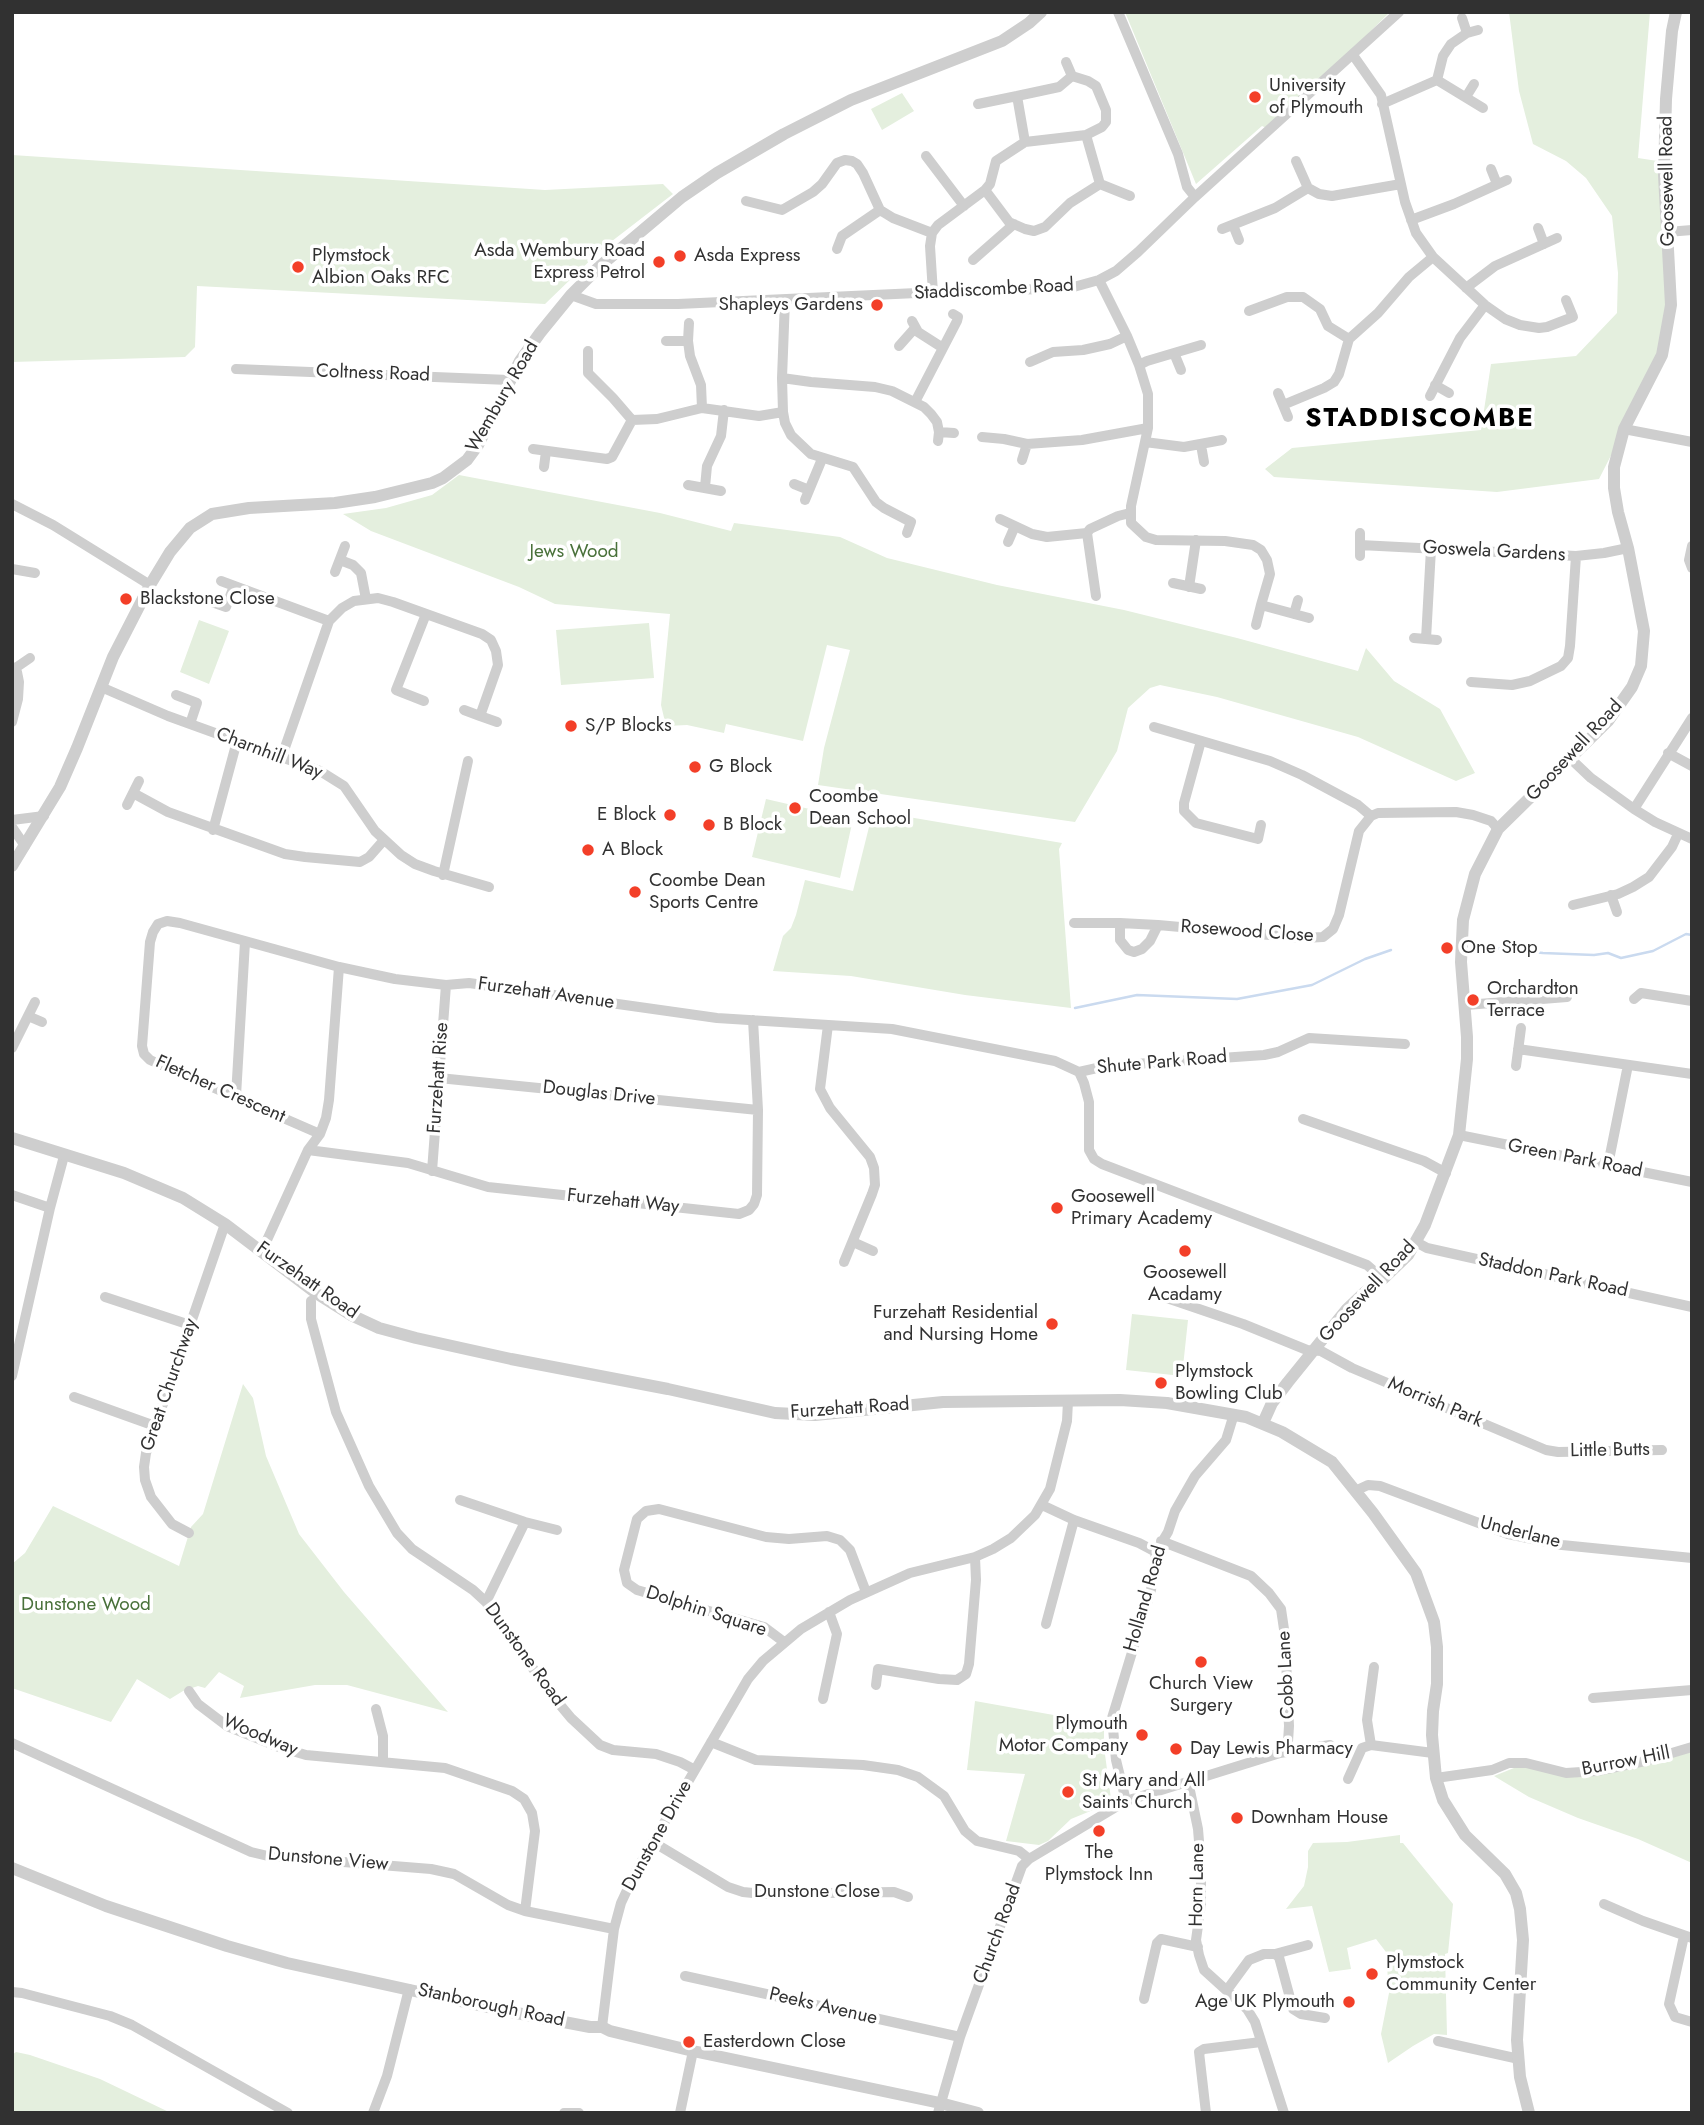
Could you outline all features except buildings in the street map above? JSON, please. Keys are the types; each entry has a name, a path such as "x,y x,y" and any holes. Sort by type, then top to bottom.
{"street":[{"name":"Wembury Road","path":"12,866 44,816 77,748 113,657 150,585 180,538 190,528 212,514 375,497 432,484 443,478 467,460 478,445 509,380 540,333 571,295 599,267 682,197 784,134 852,100 1002,41 1041,12"},
{"path":"1118,12 1178,154 1187,187 1195,197"},
{"name":"Staddiscombe Road","path":"571,295 596,304 785,300 1070,288 1099,280 1116,271 1399,12"},
{"name":"Goosewell Road","path":"1263,1423 1272,1403 1347,1309 1408,1255 1416,1242 1459,1135 1467,1059 1466,1005 1461,962 1463,920 1475,874 1498,829 1608,721 1632,687 1640,666 1644,631 1618,512 1614,467 1623,429 1662,355 1668,330 1671,305 1664,175 1666,112 1676,12"},
{"path":"1437,80 1443,56 1457,38 1472,32 1462,18"},
{"path":"1353,55 1381,95 1411,220 1416,233 1433,257 1485,305 1505,319 1528,327 1547,327 1578,314 1566,300"},
{"path":"933,293 929,246 932,233 938,225 985,190 990,184 996,161 1024,142 1086,135 1106,122 1106,110 1096,86 1072,76 1066,62"},
{"path":"978,104 1059,87 1072,76"},
{"path":"1382,104 1437,80"},
{"path":"1437,80 1483,108"},
{"path":"1466,97 1474,84"},
{"path":"1017,96 1024,142"},
{"path":"1086,135 1100,184"},
{"path":"926,156 964,206"},
{"path":"746,201 782,210 822,184 837,163 845,160 857,164 880,210 932,233"},
{"path":"1296,161 1308,188 1319,194 1332,195 1401,184"},
{"path":"1411,220 1502,182 1491,169"},
{"path":"1100,184 1130,196"},
{"path":"985,190 1009,222 1034,231 1045,227 1070,203 1100,184"},
{"path":"1239,240 1228,227 1276,208 1308,188"},
{"path":"838,249 842,236 880,210"},
{"path":"973,260 1014,225"},
{"path":"1538,229 1544,244"},
{"path":"1667,232 1692,230"},
{"path":"1466,288 1495,266 1557,238"},
{"path":"1283,405 1334,382 1349,340 1378,313 1409,277 1433,257"},
{"path":"1099,280 1127,336 1148,394 1147,428 1130,513 1131,523 1146,537 1156,540 1242,542 1261,550 1267,560 1270,574 1256,625"},
{"path":"1250,311 1287,298 1303,297 1320,309 1328,326 1349,340"},
{"path":"785,300 783,412 791,435 811,454 853,467 876,502 911,523 907,533"},
{"path":"1449,393 1432,390 1460,338 1485,305"},
{"path":"1262,307 1268,320"},
{"path":"915,402 942,363 943,348 958,317 953,314"},
{"path":"689,323 690,356 701,385 702,408"},
{"path":"899,345 914,325 943,348"},
{"path":"1030,362 1053,352 1083,350 1110,344 1127,336"},
{"path":"666,341 688,341"},
{"path":"1139,365 1201,345"},
{"path":"588,351 587,369 593,379 614,397 632,420"},
{"path":"1174,353 1181,370"},
{"name":"Coltness Road","path":"236,369 509,380"},
{"path":"575,370 587,369"},
{"path":"782,378 892,391 915,402 931,414 937,422 939,436 954,433"},
{"path":"1278,393 1287,417"},
{"path":"632,420 657,419 702,408 759,415 783,412"},
{"path":"705,487 707,466 721,436 724,410"},
{"path":"533,449 607,459 612,457 632,420"},
{"path":"982,437 1027,444 1082,440 1147,428"},
{"path":"1623,429 1692,442"},
{"path":"1145,442 1184,447 1222,440"},
{"path":"1022,460 1027,444"},
{"path":"1201,445 1204,462"},
{"path":"544,467 546,451"},
{"path":"794,484 807,495 822,459"},
{"path":"688,485 721,491"},
{"path":"12,504 53,525 150,585"},
{"path":"1000,519 1032,534 1047,537 1087,533 1090,529 1130,513"},
{"path":"1008,542 1015,526"},
{"path":"1087,533 1096,596"},
{"name":"Goswela Gardens","path":"1360,533 1360,550 1431,549 1576,556 1628,548"},
{"path":"1189,587 1196,540"},
{"path":"335,572 345,546"},
{"path":"1692,546 1689,560 1692,568"},
{"path":"1414,638 1431,639 1431,549"},
{"path":"1471,682 1512,685 1530,681 1561,666 1568,658 1576,556"},
{"path":"340,560 361,573 366,599"},
{"path":"12,569 35,573"},
{"path":"221,581 329,621"},
{"path":"1173,583 1201,589"},
{"path":"209,601 226,607 234,586"},
{"path":"282,756 329,621 354,601 386,600 482,634 491,640 498,664 480,716"},
{"path":"1294,614 1298,600"},
{"path":"1261,605 1308,618"},
{"path":"425,701 391,688 426,614"},
{"path":"12,722 19,682 13,668 30,658"},
{"path":"1491,670 1491,683"},
{"name":"Charnhill Way","path":"101,687 190,724 320,771 344,786 374,831 415,864 443,875 489,887"},
{"path":"176,695 197,703 190,724"},
{"path":"464,709 497,722"},
{"path":"1633,809 1692,718"},
{"path":"1154,727 1270,761 1357,805 1371,816 1378,813 1455,812 1491,821 1498,829"},
{"path":"213,830 237,741"},
{"path":"1201,741 1184,811 1196,823 1258,839 1261,825"},
{"path":"1668,753 1692,766"},
{"path":"1571,759 1591,778 1633,809 1692,839"},
{"path":"443,875 468,761"},
{"path":"127,805 139,780"},
{"path":"450,784 462,786"},
{"path":"133,793 169,812 213,830 285,854 360,862 369,857 384,840"},
{"path":"12,820 44,816"},
{"name":"Rosewood Close","path":"1074,923 1158,925 1303,938 1323,937 1333,929 1339,915 1359,831 1371,816"},
{"path":"12,827 25,846"},
{"path":"1573,905 1633,887 1648,877 1672,847 1678,834"},
{"path":"1611,895 1617,912"},
{"name":"Fletcher Crescent","path":"320,1135 150,1060 144,1054 142,1046 150,942 158,924 167,921 339,967"},
{"name":"Rosewood Close","path":"1120,923 1120,940 1128,950 1135,952 1150,941 1158,925"},
{"path":"236,1096 245,942"},
{"path":"262,1251 307,1150 320,1135 329,1100 339,967"},
{"name":"Furzehatt Avenue","path":"339,967 396,979 446,985 469,983 717,1018 753,1020"},
{"name":"Furzehatt Rise","path":"432,1171 446,985"},
{"path":"1634,999 1641,993 1692,1002"},
{"path":"1466,1005 1567,997"},
{"path":"12,1048 35,1002"},
{"path":"28,1016 42,1022"},
{"name":"Shute Park Road","path":"753,1020 892,1029 1055,1061 1079,1072 1106,1066 1264,1055 1278,1052 1309,1038 1388,1048 1405,1044"},
{"name":"Furzehatt Way","path":"307,1150 408,1163 488,1187 738,1214 749,1210 757,1195 758,1110 753,1020"},
{"path":"828,1024 820,1090 830,1108 870,1157 874,1168 875,1185 844,1262"},
{"path":"1516,1066 1521,1028"},
{"path":"1518,1049 1692,1074"},
{"path":"1608,1165 1628,1065"},
{"path":"1079,1072 1089,1102 1089,1150 1094,1159 1367,1265 1383,1279"},
{"name":"Douglas Drive","path":"439,1077 758,1110"},
{"path":"1303,1119 1424,1161 1446,1172"},
{"name":"Green Park Road","path":"1459,1135 1692,1182"},
{"name":"Furzehatt Road","path":"12,1138 97,1164 183,1198 225,1224 316,1293 351,1315 379,1328 511,1359 775,1413 815,1415 943,1402 1120,1400 1167,1403 1234,1414 1263,1423 1332,1462 1416,1573 1434,1622 1437,1684 1432,1735 1436,1778 1443,1800 1465,1835 1506,1874 1516,1893 1520,1909 1522,1940 1518,2059 1529,2113"},
{"path":"12,1376 64,1156"},
{"path":"12,1195 50,1208"},
{"name":"Great Churchway","path":"189,1533 172,1524 151,1497 144,1467 155,1426 225,1224"},
{"path":"853,1242 873,1251"},
{"name":"Staddon Park Road","path":"1416,1242 1427,1248 1692,1307"},
{"name":"Morrish Park","path":"1158,1295 1243,1324 1307,1350 1321,1351 1352,1368 1534,1445 1558,1452"},
{"path":"105,1297 190,1325"},
{"name":"Dunstone Road","path":"312,1301 311,1319 336,1412 369,1486 397,1533 412,1549 473,1590 486,1602 551,1694 571,1718 600,1745 656,1754 695,1770"},
{"path":"74,1397 155,1426"},
{"path":"1042,1505 1059,1457 1067,1422 1068,1401"},
{"name":"Holland Road","path":"1126,1801 1116,1760 1112,1718 1151,1590 1158,1546 1168,1532 1175,1511 1195,1476 1226,1440 1234,1414"},
{"name":"Little Butts","path":"1558,1452 1662,1450"},
{"name":"Underlane","path":"1355,1491 1368,1485 1380,1486 1508,1534 1562,1545 1692,1558"},
{"path":"460,1500 556,1530"},
{"name":"Cobb Lane","path":"1042,1505 1074,1520 1139,1543 1158,1546 1251,1576 1269,1593 1281,1609 1285,1636 1290,1726 1288,1742 1280,1753"},
{"name":"Dunstone Drive","path":"602,2027 614,1929 621,1903 636,1871 710,1742 748,1679 763,1661 800,1629 866,1592 910,1573 975,1557 993,1549 1011,1538 1042,1505"},
{"name":"Dolphin Square","path":"784,1642 764,1627 637,1590 627,1583 624,1570 637,1519 646,1511 659,1509 766,1537 789,1539 827,1536 840,1540 850,1550 866,1592"},
{"path":"1046,1624 1074,1520"},
{"path":"486,1602 524,1522"},
{"path":"876,1685 873,1669 957,1680 966,1674 976,1580 975,1557"},
{"path":"823,1699 821,1682 837,1634 829,1612"},
{"path":"1371,1745 1367,1720 1374,1667"},
{"path":"1593,1698 1692,1690"},
{"name":"Woodway","path":"189,1691 198,1704 227,1726 279,1747 306,1755 445,1768 512,1791 524,1800 532,1813 535,1831 525,1911"},
{"path":"1615,1696 1616,1711"},
{"path":"376,1709 383,1736 383,1761"},
{"path":"710,1742 756,1760 863,1765 898,1770 918,1777 944,1796 965,1831 977,1841 1019,1851 1029,1859"},
{"name":"Dunstone View","path":"12,1743 251,1852 268,1856 432,1869 454,1874 508,1905 525,1911 614,1929"},
{"name":"Church Road","path":"939,2108 960,2037 1022,1866 1029,1859 1126,1801 1280,1753 1330,1745"},
{"path":"1348,1779 1362,1748 1371,1745 1433,1753"},
{"name":"Burrow Hill","path":"1436,1778 1492,1770 1509,1763 1526,1763 1566,1773 1597,1771 1692,1747"},
{"name":"Horn Lane","path":"1188,1781 1198,1829 1201,1866 1201,1904 1196,1940 1198,1947 1205,1970 1247,2009 1255,2022 1284,2113"},
{"name":"Dunstone Close","path":"653,1842 728,1887 743,1892 894,1892 908,1897"},
{"name":"Stanborough Road","path":"12,1868 106,1906 287,1963 501,2010 602,2027 939,2108 978,2113"},
{"path":"1612,1904 1688,1937 1669,2004 1675,2017 1692,2022"},
{"name":"Horn Lane","path":"1144,1999 1157,1942 1161,1939 1198,1947"},
{"path":"1227,1990 1249,1961 1264,1954 1275,1954 1308,1945"},
{"path":"1275,1954 1279,1957 1291,2003 1296,2012 1325,2018"},
{"name":"Peeks Avenue","path":"685,1976 960,2037"},
{"path":"373,2113 387,2076 409,1989"},
{"path":"12,1992 110,2016 132,2025 288,2113"},
{"path":"1438,2041 1518,2059"},
{"path":"1206,2113 1199,2052 1204,2049 1261,2042"},
{"path":"681,2113 693,2051"},
{"path":"564,2113 579,2113"}],"green space":[{"name":"University of Plymouth","path":"1125,12 1390,12 1271,130 1262,126 1196,184"},
{"path":"1509,12 1650,12 1638,158 1664,162 1671,287 1662,355 1599,479 1497,492 1274,477 1265,469 1292,448 1481,430 1491,364 1576,356 1617,313 1618,273 1612,216 1586,178 1566,161 1533,144 1519,91"},
{"path":"902,93 914,111 882,130 871,109"},
{"name":"Plymstock Albion Oaks RFC","path":"12,155 545,190 663,184 673,194 603,248 545,304 197,286 195,347 185,357 12,362"},
{"name":"Jews Wood","path":"459,475 660,513 731,531 734,523 840,537 887,558 997,585 1124,610 1358,671 1366,648 1394,681 1440,709 1475,773 1456,781 1358,737 1217,697 1160,685 1150,688 1128,708 1117,751 1075,822 818,785 824,748 850,650 827,645 803,741 726,724 724,733 687,725 666,726 661,705 670,614 555,604 519,587 371,531 343,514 386,508 432,495"},
{"path":"199,620 229,631 209,684 180,672"},
{"path":"649,623 654,678 561,685 556,630"},
{"path":"766,799 853,819 840,878 752,857"},
{"path":"873,811 1062,843 1059,849 1071,1008 965,995 851,976 773,971 783,936 791,928 796,915 805,880 853,891"},
{"path":"1132,1314 1188,1320 1182,1376 1126,1370"},
{"name":"Dunstone Wood","path":"243,1384 253,1398 266,1456 299,1534 344,1592 448,1712 347,1685 315,1685 240,1698 244,1686 219,1672 205,1688 198,1686 170,1699 137,1679 111,1722 12,1688 12,1564 25,1553 53,1506 179,1566 191,1527 203,1514"},
{"path":"975,1701 1104,1724 1104,1747 1111,1799 1071,1819 1048,1841 1039,1845 1006,1841 1025,1774 967,1770"},
{"path":"1692,1752 1692,1863 1529,1797 1494,1776 1514,1768 1527,1767 1555,1774"},
{"path":"1400,1835 1400,1843 1403,1843 1453,1904 1448,1953 1445,1954 1447,2035 1434,2034 1388,2063 1381,2034 1389,1993 1386,1952 1376,1939 1347,1948 1351,1969 1329,1972 1312,1906 1286,1909 1304,1886 1308,1851 1313,1843 1347,1842"},
{"path":"16,2052 100,2079 171,2113 12,2113 12,2055"}],"waterway":[{"path":"1472,946 1543,953 1608,953 1621,958 1653,951 1686,934 1692,935"},
{"path":"1075,1008 1137,995 1237,999 1312,985 1365,959 1391,950"}],"place":[{"name":"University of Plymouth","path":"1255,97"},
{"name":"Asda Express","path":"680,256"},
{"name":"Asda Wembury Road Express Petrol","path":"659,262"},
{"name":"Plymstock Albion Oaks RFC","path":"298,267"},
{"name":"Shapleys Gardens","path":"877,305"},
{"name":"Blackstone Close","path":"126,599"},
{"name":"S/P Blocks","path":"571,726"},
{"name":"G Block","path":"695,767"},
{"name":"Coombe Dean School","path":"795,808"},
{"name":"E Block","path":"670,815"},
{"name":"B Block","path":"709,825"},
{"name":"A Block","path":"588,850"},
{"name":"Coombe Dean Sports Centre","path":"635,892"},
{"name":"One Stop","path":"1447,948"},
{"name":"Orchardton Terrace","path":"1473,1000"},
{"name":"Goosewell Primary Academy","path":"1057,1208"},
{"name":"Goosewell Acadamy","path":"1185,1251"},
{"name":"Furzehatt Residential and Nursing Home","path":"1052,1324"},
{"name":"Plymstock Bowling Club","path":"1161,1383"},
{"name":"Church View Surgery","path":"1201,1662"},
{"name":"Plymouth Motor Company","path":"1142,1735"},
{"name":"Day Lewis Pharmacy","path":"1176,1749"},
{"name":"St Mary and All Saints Church","path":"1068,1792"},
{"name":"Downham House","path":"1237,1818"},
{"name":"The Plymstock Inn","path":"1099,1831"},
{"name":"Plymstock Community Center","path":"1372,1974"},
{"name":"Age UK Plymouth","path":"1349,2002"},
{"name":"Easterdown Close","path":"689,2042"}],"district":[{"name":"STADDISCOMBE","path":"1420,420"}]}
